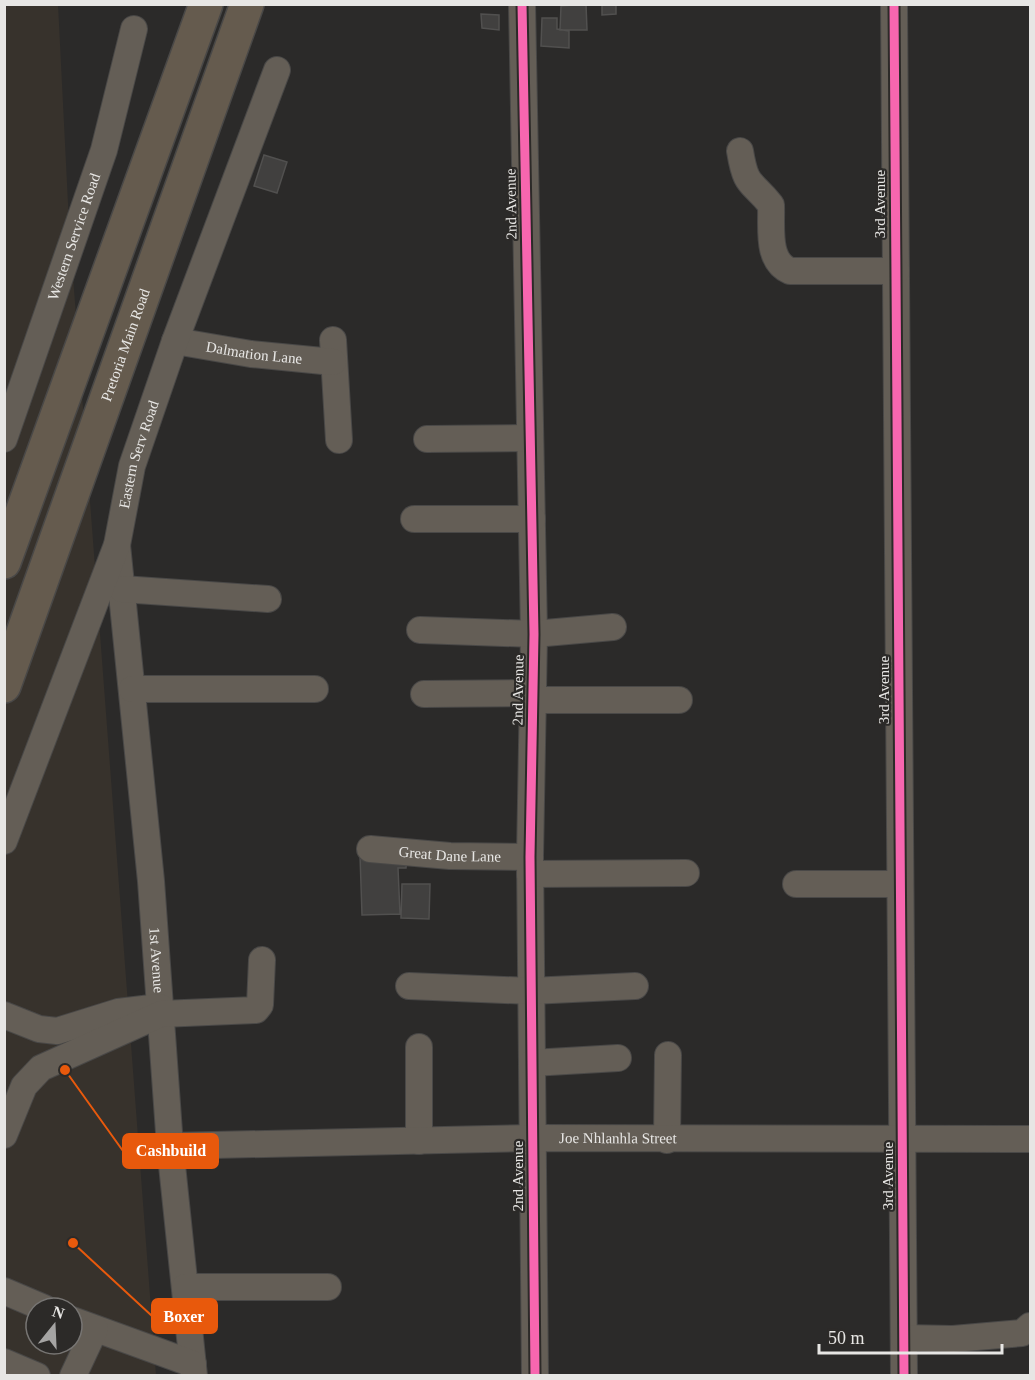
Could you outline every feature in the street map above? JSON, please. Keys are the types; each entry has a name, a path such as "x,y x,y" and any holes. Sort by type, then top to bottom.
{"main road":[{"path":"4,562 206,4"},
{"name":"Pretoria Main Road","path":"4,686 247,4"}],"street":[{"name":"2nd Avenue","path":"522,4 534,634 530,866 534,1376"},
{"name":"3rd Avenue","path":"894,4 904,1376"},
{"name":"Western Service Road","path":"4,439 104,150 134,29"},
{"name":"Eastern Serv Road","path":"4,841 117,545 132,466 175,341 277,70"},
{"path":"740,151 744,174 753,188 771,205 774,257 780,267 790,271 896,271"},
{"name":"Dalmation Lane","path":"175,341 251,354 333,351 339,441"},
{"path":"21,392 60,404"},
{"path":"427,439 531,438"},
{"path":"414,519 532,519"},
{"name":"1st Avenue","path":"117,545 132,689 171,1146 194,1370"},
{"path":"122,589 268,599"},
{"path":"420,630 534,634 613,627"},
{"path":"132,689 315,689"},
{"path":"424,694 679,700"},
{"name":"Great Dane Lane","path":"370,849 530,866 686,873"},
{"path":"795,884 900,884"},
{"path":"4,1015 39,1029 57,1031 118,1012 256,1010 260,1005 262,960"},
{"path":"409,986 531,991 635,986"},
{"path":"4,1136 24,1086 41,1068 160,1011"},
{"path":"419,1047 419,1141"},
{"path":"667,1140 668,1055"},
{"path":"532,1063 618,1058"},
{"name":"Joe Nhlanhla Street","path":"171,1146 533,1138 902,1141 1030,1139"},
{"path":"185,1287 328,1287"},
{"path":"4,1292 24,1300"},
{"path":"84,1324 194,1370"},
{"path":"904,1338 953,1339 1022,1333 1030,1326"},
{"path":"73,1376 77,1356"},
{"path":"4,1362 37,1376"}],"shaded area":[{"path":"58,4 69,223 156,1375 5,1376 4,5"}],"building":[{"path":"586,4 587,30 560,30 561,6"},
{"path":"602,4 616,4 616,14 602,15"},
{"path":"481,14 499,15 499,30 482,28"},
{"path":"542,18 557,18 557,29 569,31 569,48 541,46"},
{"path":"264,155 287,162 277,193 254,186"},
{"path":"360,855 407,855 406,868 398,868 400,914 362,915"},
{"path":"402,884 430,884 429,919 401,918"}],"cycle path":[{"path":"522,4 534,634 530,857 535,1376"},
{"path":"894,4 904,1376"}],"place":[{"name":"Cashbuild","path":"65,1070"},
{"name":"Boxer","path":"73,1243"}]}
